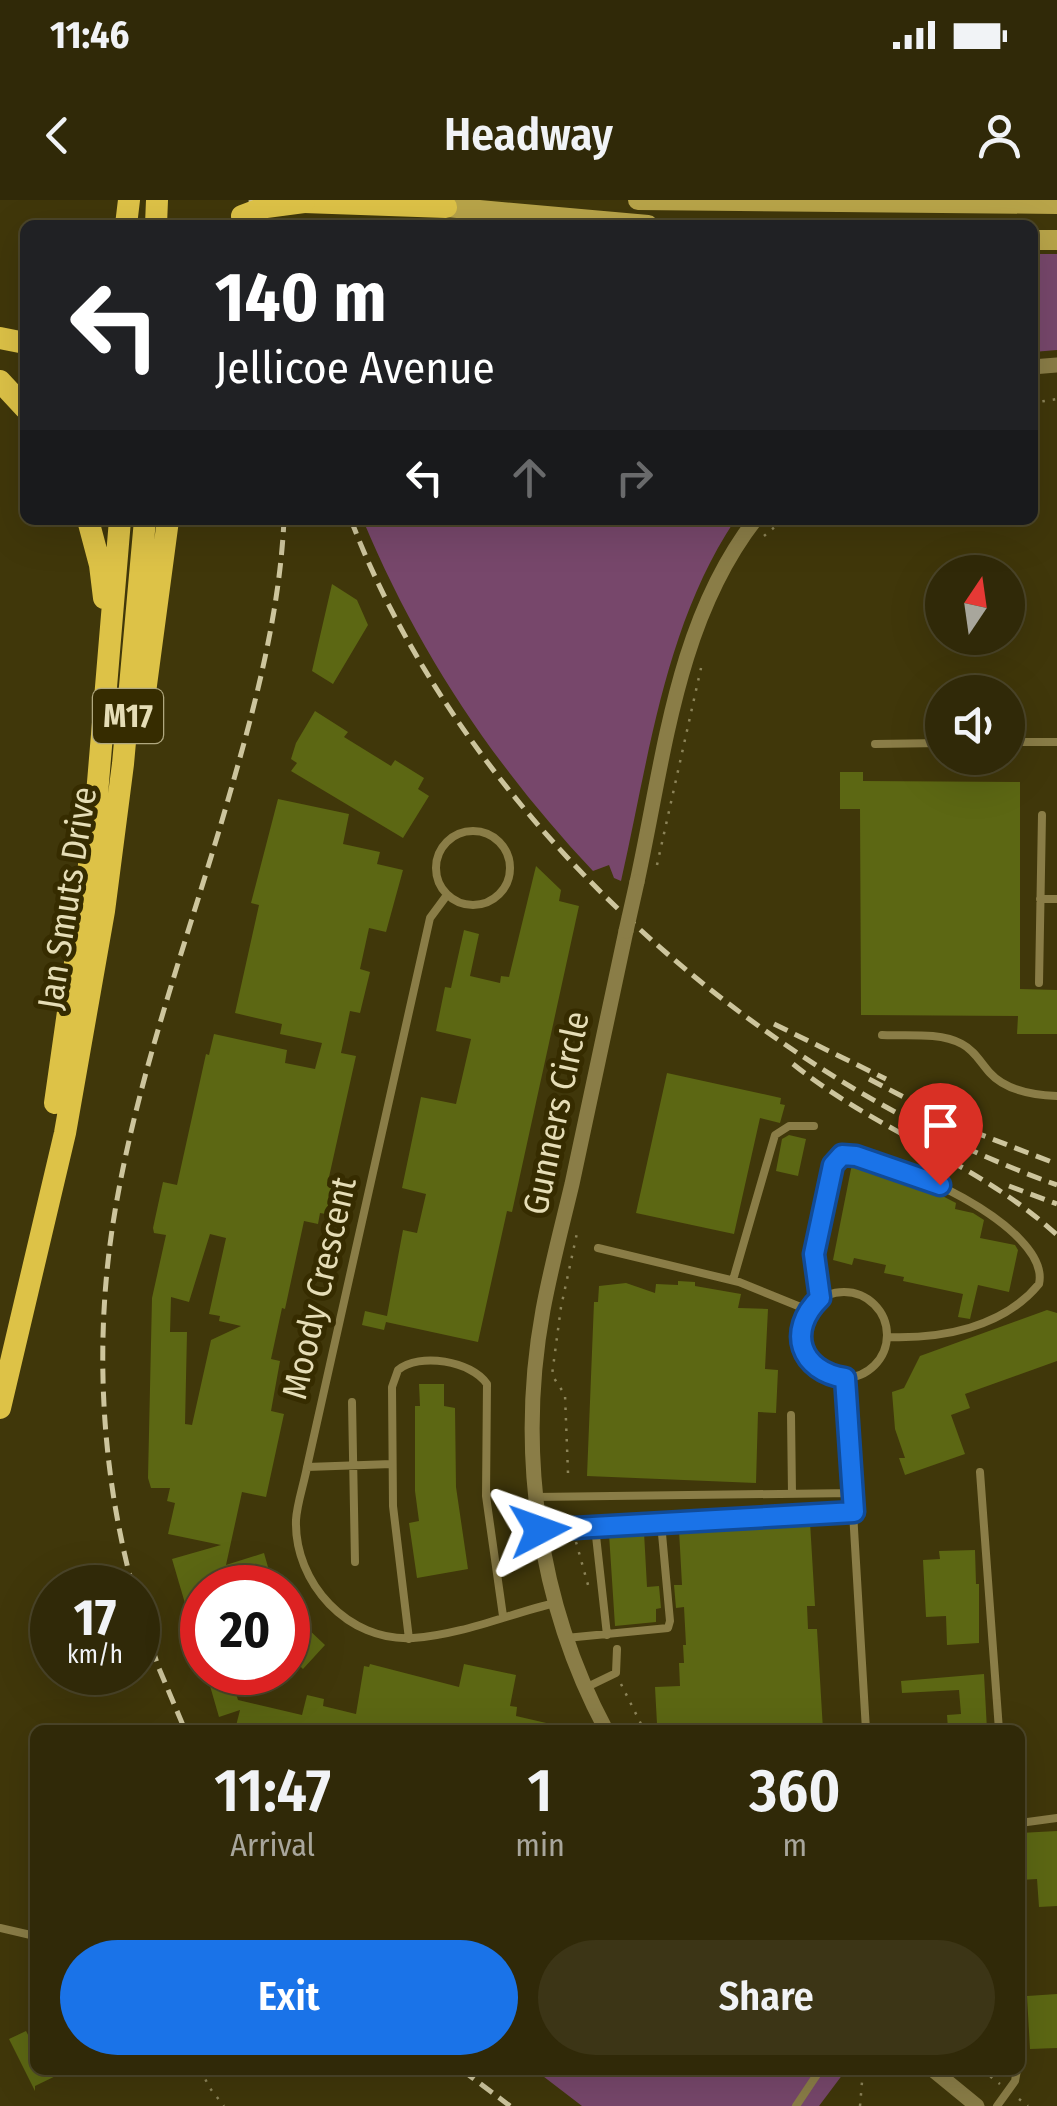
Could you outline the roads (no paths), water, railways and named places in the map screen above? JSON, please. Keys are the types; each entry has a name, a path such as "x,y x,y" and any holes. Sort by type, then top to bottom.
{"main road":[{"path":"395,200 446,208"},
{"path":"638,200 1057,204"},
{"path":"235,220 266,206 304,202 589,220"},
{"path":"0,381 20,403"},
{"path":"89,525 100,565 110,656"},
{"name":"Jan Smuts Drive","path":"30,1282 94,830 120,525"},
{"name":"Jan Smuts Drive","path":"0,1408 65,1133 104,911 145,525"},
{"path":"115,827 143,709 167,525"}],"street":[{"name":"Gunners Circle","path":"604,1725 566,1638 555,1602 535,1497 533,1404 542,1312 692,638 723,567 752,525"},
{"path":"938,2075 977,2106"}],"lane":[{"path":"1025,742 1057,742"},
{"path":"875,744 925,743"},
{"path":"1039,983 1042,815"},
{"path":"476,830 501,842 511,866 510,878 495,899 470,906 447,894 436,871 437,857 444,844 453,836 476,830"},
{"name":"Moody Crescent","path":"447,894 430,918 296,1520 304,1568 316,1590 348,1621 372,1632 409,1638 447,1633 555,1602"},
{"path":"1040,899 1057,899"},
{"path":"882,1035 961,1043 996,1079 1040,1096 1057,1096"},
{"path":"733,1280 775,1135 789,1126 814,1126"},
{"path":"820,1298 814,1265 817,1230 833,1165 842,1155 866,1159 940,1185 983,1210 1031,1252 1040,1268 1038,1284 1003,1314 962,1330 917,1338 887,1337"},
{"path":"598,1248 733,1280 808,1310"},
{"path":"834,1292 865,1297 878,1307 887,1337 874,1366 845,1378 816,1368 801,1340 808,1310 820,1298 834,1292"},
{"path":"409,1638 393,1506 392,1388 398,1370 416,1360 465,1366 482,1376 486,1384 486,1496 503,1616"},
{"path":"845,1378 866,1725"},
{"path":"352,1402 355,1562"},
{"path":"791,1415 792,1494"},
{"path":"307,1467 392,1464"},
{"path":"980,1472 999,1725"},
{"path":"535,1497 852,1494"},
{"path":"540,1530 854,1512"},
{"path":"566,1638 666,1630 669,1626 661,1523"},
{"path":"596,1527 607,1635"},
{"path":"586,1688 616,1674 617,1649"},
{"path":"1025,1822 1057,1818"},
{"path":"0,1928 30,1935"},
{"path":"796,2106 817,2075"},
{"path":"996,2106 1016,2075"}],"railway":[{"path":"251,200 253,220"},
{"path":"284,200 286,220"},
{"path":"128,1565 113,1495 104,1400 104,1305 115,1211 148,1065 252,711 270,636 284,525"},
{"path":"353,525 402,630 468,735 546,834 635,925 733,1007 837,1078 946,1138 1057,1185"},
{"path":"774,1024 886,1079"},
{"path":"793,1064 858,1109 995,1187 1057,1235"},
{"path":"869,1079 961,1127 1057,1164"},
{"path":"1009,1186 1057,1204"},
{"path":"160,1671 183,1725"},
{"path":"469,2075 510,2106"}]}
